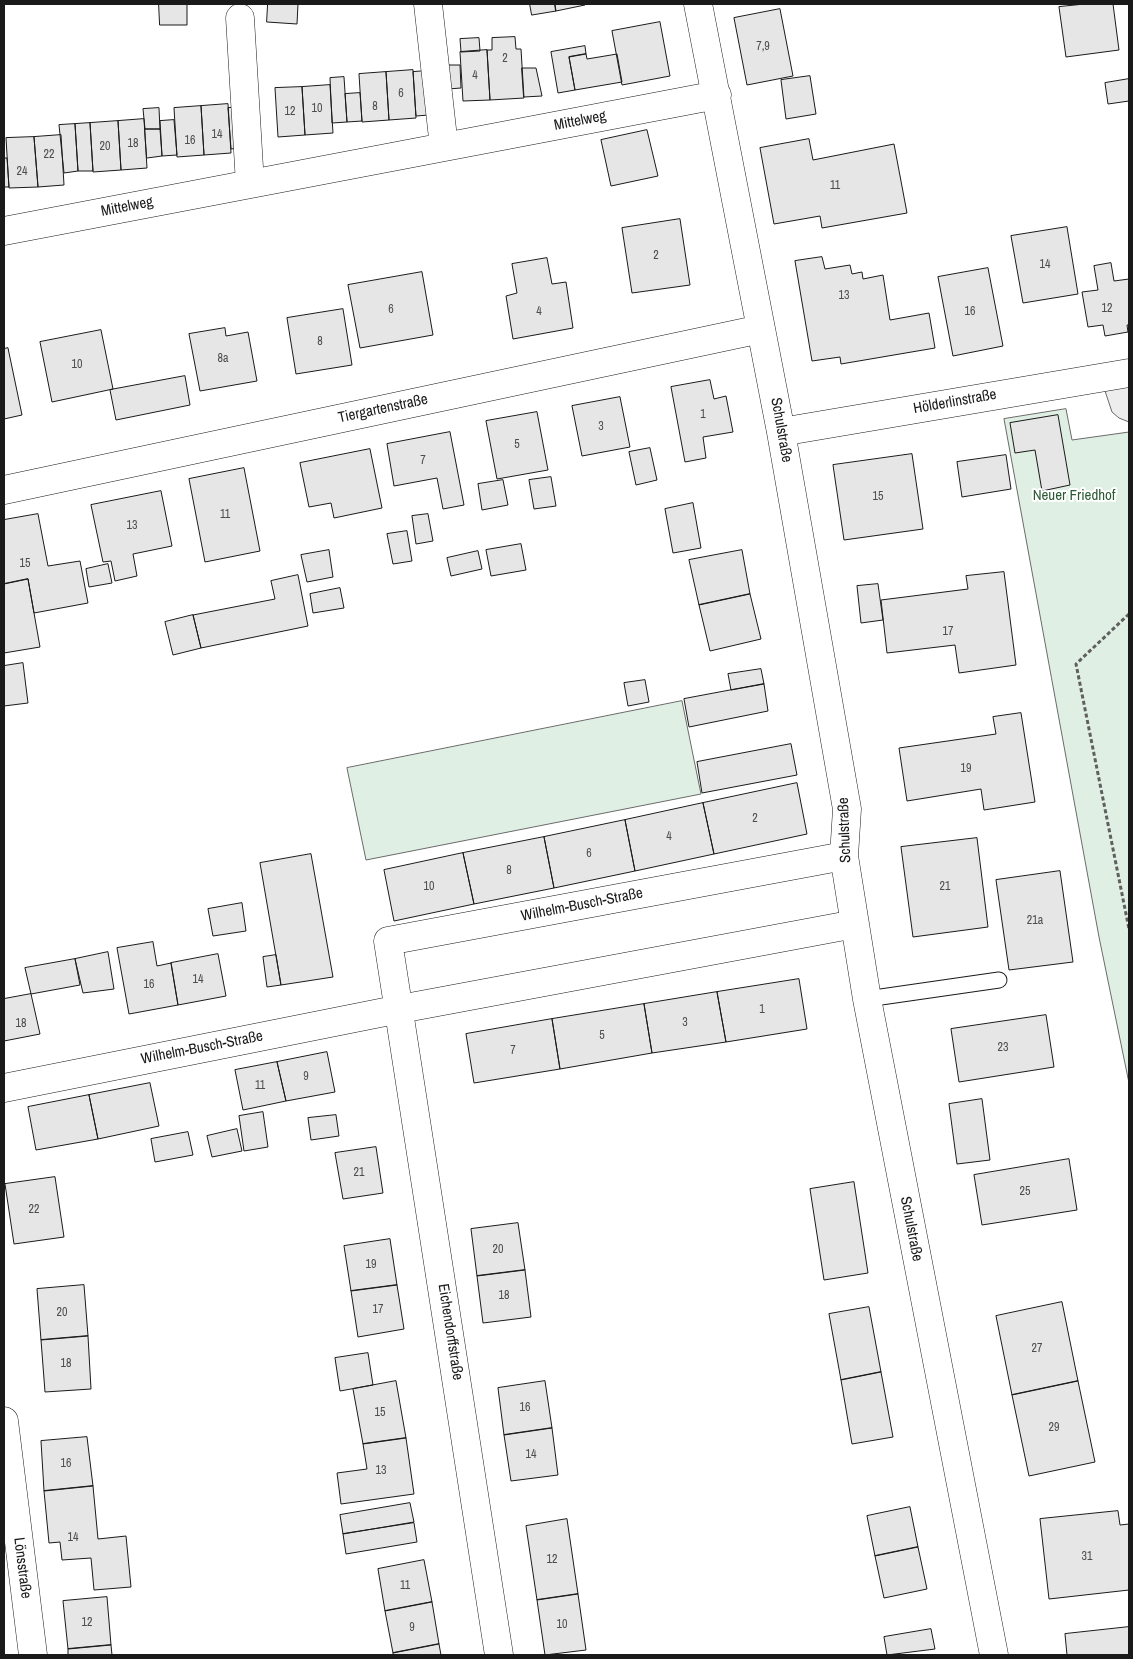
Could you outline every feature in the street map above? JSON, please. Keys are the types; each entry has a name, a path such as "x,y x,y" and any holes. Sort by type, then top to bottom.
{"street":[{"path":"428,4 444,147"},
{"name":"Schulstraße","path":"698,4 781,432 847,809 844,856 867,999 994,1655"},
{"path":"240,18 250,184"},
{"name":"Mittelweg","path":"4,230 717,95"},
{"name":"Tiergartenstraße","path":"4,490 761,329"},
{"name":"Hölderlinstraße","path":"781,432 1129,373"},
{"name":"Wilhelm-Busch-Straße","path":"400,1009 388,941 844,856"},
{"name":"Wilhelm-Busch-Straße","path":"4,1088 400,1009 855,924"},
{"name":"Eichendorffstraße","path":"400,1009 499,1655"},
{"name":"Lönsstraße","path":"4,1421 33,1655"}],"lane":[{"path":"867,999 999,980"}],"path":[{"path":"1129,614 1076,664 1129,929"}],"green space":[{"name":"Neuer Friedhof","path":"1066,409 1072,440 1129,432 1129,1083 1099,937 1004,419"},
{"path":"682,701 701,794 366,860 347,768"}],"shaded area":[{"path":"1129,381 1129,422 1119,418 1112,412 1103,385"}],"building":[{"path":"159,4 187,4 187,25 160,25"},
{"path":"268,4 298,4 297,24 267,22"},
{"path":"530,4 555,4 556,11 532,15"},
{"path":"555,4 585,4 585,5 556,11"},
{"path":"1085,4 1113,4 1119,50 1066,57 1059,7"},
{"path":"780,9 793,76 747,85 734,18"},
{"path":"660,22 670,76 622,85 612,31"},
{"path":"515,37 516,49 521,49 524,98 490,100 487,50 492,50 492,38"},
{"path":"479,38 480,51 461,52 460,39"},
{"path":"585,46 586,54 569,57 575,90 558,93 551,52"},
{"path":"487,50 490,100 463,101 460,52"},
{"path":"586,54 587,59 617,54 622,82 575,90 569,57"},
{"path":"447,65 460,65 461,88 448,89"},
{"path":"522,68 536,68 542,96 524,97"},
{"path":"413,70 416,118 389,120 386,72"},
{"path":"426,71 429,115 416,116 413,72"},
{"path":"386,72 389,120 362,122 359,74"},
{"path":"810,76 816,114 786,119 781,80"},
{"path":"344,77 347,122 332,123 330,78"},
{"path":"1129,79 1129,101 1108,104 1105,83"},
{"path":"330,85 333,133 305,135 302,87"},
{"path":"302,87 305,135 278,137 275,88"},
{"path":"360,93 362,121 347,122 345,94"},
{"path":"228,104 231,153 204,155 201,106"},
{"path":"201,106 204,155 177,157 174,108"},
{"path":"243,107 246,147 231,149 228,108"},
{"path":"159,108 160,129 145,129 143,109"},
{"path":"144,119 147,168 121,170 118,121"},
{"path":"174,120 177,155 162,156 160,121"},
{"path":"118,121 121,170 93,172 90,123"},
{"path":"90,123 93,171 78,171 75,124"},
{"path":"75,124 78,171 64,173 59,125"},
{"path":"145,129 160,129 162,156 147,158"},
{"path":"647,130 658,176 611,186 601,140"},
{"path":"61,135 64,185 38,187 34,137"},
{"path":"34,137 38,187 9,188 6,138"},
{"path":"809,139 813,160 894,144 907,213 822,228 820,216 774,224 760,148"},
{"path":"4,158 7,158 9,187 4,187"},
{"path":"680,219 690,285 632,293 622,228"},
{"path":"1067,227 1078,294 1023,303 1011,236"},
{"path":"822,257 825,269 850,265 852,274 862,272 863,279 883,275 890,320 929,313 935,348 841,364 840,357 812,361 795,261"},
{"path":"547,258 552,284 566,282 573,328 513,339 506,296 517,293 512,264"},
{"path":"1111,263 1114,281 1129,279 1129,325 1127,325 1128,332 1105,336 1103,325 1088,327 1082,292 1098,290 1094,266"},
{"path":"988,268 1003,346 953,356 938,277"},
{"path":"422,272 433,335 360,348 348,285"},
{"path":"343,309 352,365 296,374 287,318"},
{"path":"225,328 226,336 248,332 257,381 200,391 189,334"},
{"path":"101,330 113,389 52,402 40,342"},
{"path":"8,348 22,415 4,419 4,349"},
{"path":"185,376 190,405 116,420 110,390"},
{"path":"710,380 714,399 726,396 733,432 703,437 706,458 685,462 671,387"},
{"path":"620,397 630,447 582,456 572,406"},
{"path":"537,412 548,470 497,479 486,421"},
{"path":"1058,415 1070,485 1042,491 1035,450 1015,453 1010,423"},
{"path":"450,432 464,505 443,509 437,478 394,486 387,444"},
{"path":"650,448 657,480 636,485 629,452"},
{"path":"370,449 382,508 334,518 331,503 309,507 300,463"},
{"path":"912,454 923,529 844,540 833,465"},
{"path":"1006,455 1011,489 962,497 957,462"},
{"path":"244,468 260,551 205,562 189,479"},
{"path":"551,477 556,506 534,509 529,480"},
{"path":"503,480 508,505 482,510 478,484"},
{"path":"161,491 172,546 133,554 137,576 115,581 111,561 103,562 91,505"},
{"path":"693,503 701,548 673,553 665,509"},
{"path":"38,514 48,566 80,561 88,603 34,613 28,579 4,584 4,520"},
{"path":"428,514 433,541 416,544 412,516"},
{"path":"407,531 412,561 393,564 387,534"},
{"path":"521,544 526,570 491,576 486,550"},
{"path":"329,550 333,577 307,582 301,555"},
{"path":"742,550 750,594 699,605 689,560"},
{"path":"478,551 482,569 451,576 447,558"},
{"path":"108,564 112,583 89,587 86,569"},
{"path":"1004,572 1016,665 959,673 955,645 887,653 881,600 968,589 966,576"},
{"path":"298,575 308,626 201,648 193,615 275,599 271,581"},
{"path":"28,579 40,647 4,653 4,584"},
{"path":"878,584 883,620 861,623 857,586"},
{"path":"340,588 344,608 313,613 310,594"},
{"path":"750,594 761,639 710,651 699,605"},
{"path":"193,615 201,648 173,655 165,622"},
{"path":"23,663 28,703 4,706 4,666"},
{"path":"761,669 764,684 731,690 728,674"},
{"path":"645,680 649,702 628,706 624,683"},
{"path":"764,684 768,711 689,727 684,699"},
{"path":"1021,713 1035,802 984,810 981,789 907,801 899,748 996,734 993,717"},
{"path":"791,744 797,775 702,793 697,762"},
{"path":"797,783 807,834 714,854 703,803"},
{"path":"703,803 714,854 635,871 625,820"},
{"path":"625,820 635,871 554,888 544,837"},
{"path":"544,837 554,888 474,904 463,853"},
{"path":"977,838 988,927 913,937 901,847"},
{"path":"463,853 474,904 394,921 384,870"},
{"path":"311,854 333,977 281,985 260,863"},
{"path":"1060,871 1073,962 1009,970 996,880"},
{"path":"242,903 246,931 213,936 208,909"},
{"path":"153,942 157,966 171,963 178,1005 129,1014 117,948"},
{"path":"108,952 114,989 83,993 75,959"},
{"path":"218,954 226,996 178,1005 171,963"},
{"path":"276,955 281,985 267,987 263,957"},
{"path":"75,959 80,985 31,994 25,968"},
{"path":"799,979 807,1029 726,1042 717,992"},
{"path":"717,992 726,1042 652,1053 644,1004"},
{"path":"31,994 40,1034 4,1041 4,999"},
{"path":"644,1004 652,1053 560,1069 552,1019"},
{"path":"1046,1015 1054,1067 959,1082 951,1029"},
{"path":"552,1019 560,1069 474,1083 466,1034"},
{"path":"327,1052 335,1092 286,1101 277,1062"},
{"path":"277,1062 286,1101 243,1110 235,1070"},
{"path":"150,1083 159,1126 98,1139 89,1095"},
{"path":"89,1095 98,1139 36,1150 28,1107"},
{"path":"982,1099 990,1160 957,1164 949,1104"},
{"path":"263,1112 268,1147 244,1151 239,1116"},
{"path":"336,1115 339,1136 311,1140 308,1118"},
{"path":"237,1129 242,1151 212,1157 207,1136"},
{"path":"188,1132 193,1155 155,1162 151,1139"},
{"path":"376,1147 383,1193 343,1199 335,1153"},
{"path":"1069,1159 1077,1210 982,1225 974,1175"},
{"path":"55,1177 64,1237 14,1244 5,1184"},
{"path":"854,1182 868,1273 824,1280 810,1189"},
{"path":"518,1223 525,1270 477,1276 471,1229"},
{"path":"390,1239 397,1285 351,1291 344,1246"},
{"path":"525,1270 531,1317 483,1323 477,1276"},
{"path":"84,1285 88,1336 41,1340 37,1289"},
{"path":"397,1285 404,1329 358,1337 351,1291"},
{"path":"1062,1302 1078,1381 1012,1395 996,1316"},
{"path":"869,1307 881,1372 841,1380 829,1314"},
{"path":"88,1336 91,1389 45,1392 41,1340"},
{"path":"368,1353 373,1385 340,1391 335,1358"},
{"path":"881,1372 893,1437 852,1444 841,1380"},
{"path":"396,1381 406,1438 363,1444 353,1389"},
{"path":"545,1381 552,1428 504,1435 498,1388"},
{"path":"1078,1381 1095,1462 1029,1476 1012,1395"},
{"path":"552,1428 558,1475 511,1481 504,1435"},
{"path":"87,1437 93,1486 44,1491 41,1441"},
{"path":"406,1438 414,1494 341,1504 337,1473 367,1469 363,1444"},
{"path":"93,1486 98,1539 126,1536 131,1587 94,1590 91,1558 62,1560 60,1542 49,1543 44,1491"},
{"path":"410,1503 414,1522 343,1534 340,1515"},
{"path":"910,1507 918,1547 875,1556 867,1516"},
{"path":"1118,1511 1120,1525 1129,1524 1129,1590 1049,1599 1040,1519"},
{"path":"567,1519 578,1594 537,1600 526,1526"},
{"path":"414,1523 417,1542 346,1554 343,1534"},
{"path":"918,1547 927,1589 884,1598 875,1556"},
{"path":"424,1560 432,1602 385,1611 378,1569"},
{"path":"578,1594 586,1650 545,1655 537,1600"},
{"path":"107,1597 111,1645 68,1649 63,1601"},
{"path":"432,1602 439,1644 393,1653 385,1611"},
{"path":"1129,1627 1129,1655 1067,1655 1065,1634"},
{"path":"931,1629 935,1649 887,1655 884,1637"},
{"path":"439,1644 441,1655 393,1655 393,1653"},
{"path":"111,1645 112,1655 68,1655 68,1649"}]}
